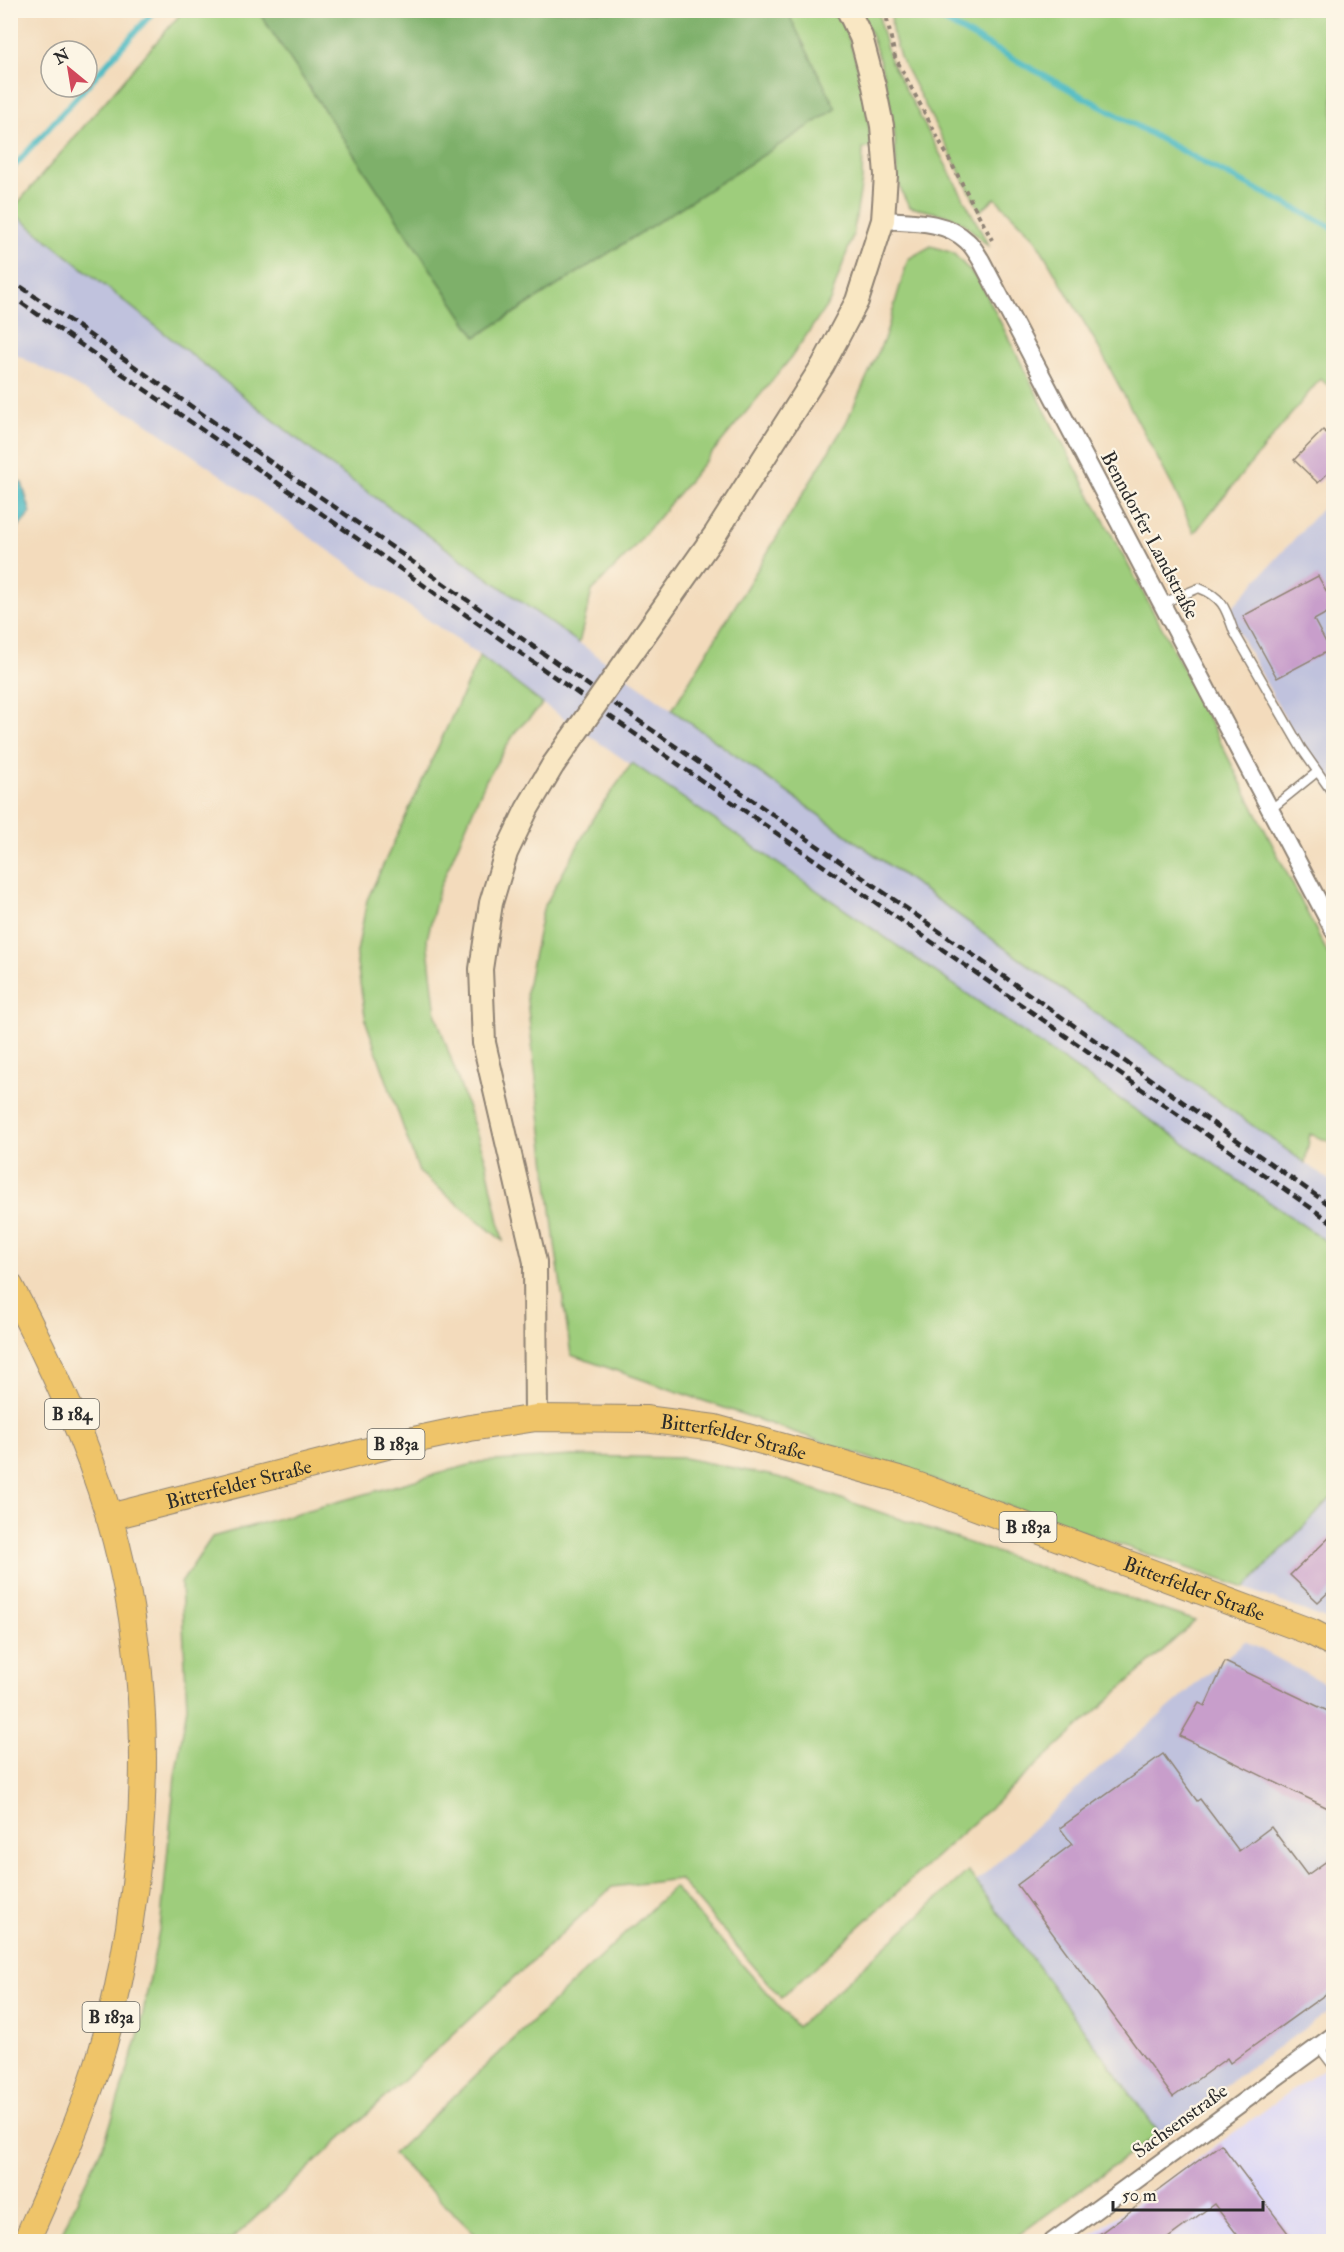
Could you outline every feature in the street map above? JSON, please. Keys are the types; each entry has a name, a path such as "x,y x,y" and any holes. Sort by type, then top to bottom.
{"main road":[{"path":"536,1418 535,1262 484,1043 481,969 490,903 506,854 527,809 553,765 716,533 823,365 857,302 883,220 886,175 882,126 861,37 848,10"},
{"name":"B 184","path":"10,1286 48,1359 73,1417 109,1517"},
{"name":"Bitterfelder Straße","path":"109,1517 396,1444 470,1428 536,1418 645,1419 716,1428 906,1481 1311,1632 1334,1644"},
{"name":"B 183a","path":"26,2241 78,2122 97,2068 119,1987 139,1849 144,1780 140,1674 127,1594 109,1517"}],"street":[{"name":"Benndorfer Landstraße","path":"883,220 918,222 947,227 968,241 981,260 1334,931"},
{"name":"Sachsenstraße","path":"1052,2241 1334,2035"}],"lane":[{"path":"1163,603 1199,588 1214,594 1227,612 1234,632 1317,772 1334,795"},
{"path":"1270,810 1317,772"},
{"path":"1318,2046 1334,2067"}],"shaded area":[{"path":"10,210 331,465 1333,1183 1333,1246 543,704 480,656 142,420 11,352"},
{"path":"1333,496 1333,795 1301,748 1228,612"},
{"path":"1333,1496 1333,1622 1245,1588"},
{"path":"1245,1641 1333,1688 1333,2008 1159,2133 976,1882 1092,1775"},
{"path":"1333,2061 1333,2241 1083,2241"}],"green space":[{"path":"183,11 258,11 476,337 836,109 787,11 837,11 856,60 867,112 871,147 863,149 862,180 853,235 830,301 790,359 630,552 592,591 579,643 330,465 11,211"},
{"path":"258,11 787,11 836,109 476,337"},
{"path":"861,11 879,11 890,60 990,248 965,224 950,216 910,207 904,197 898,177 893,122 884,79 877,51"},
{"path":"891,11 1333,11 1333,389 1320,379 1194,533 1174,489 1094,339 1034,237 995,198 980,211 900,57 892,30"},
{"path":"931,246 953,253 980,282 1053,426 1168,639 1333,964 1333,1143 1310,1134 1305,1163 672,710 846,423 885,337 908,259"},
{"path":"480,656 543,704 516,731 486,780 439,889 427,939 436,1015 486,1161 503,1241 419,1172 366,1022 356,957 367,900"},
{"path":"632,763 1333,1246 1333,1496 1245,1588 571,1355 555,1244 526,992 543,909 593,818"},
{"path":"572,1456 684,1458 778,1477 1195,1621 781,1998 679,1879 612,1887 230,2241 58,2241 106,2138 139,2034 161,1920 175,1776 187,1707 181,1583 212,1537 480,1462"},
{"path":"968,1871 1159,2133 1010,2241 482,2241 393,2154 674,1887 797,2027"}],"water":[{"path":"11,477 22,483 31,513 11,535"}],"building":[{"path":"1323,430 1334,440 1334,467 1318,483 1294,460"},
{"path":"1318,576 1334,605 1334,609 1314,620 1330,650 1277,678 1243,616"},
{"path":"1334,1533 1334,1587 1318,1602 1290,1575"},
{"path":"1225,1662 1334,1714 1334,1811 1180,1736 1199,1703 1205,1706"},
{"path":"1163,1754 1197,1801 1200,1799 1239,1851 1271,1827 1307,1875 1334,1856 1334,1988 1230,2063 1227,2058 1173,2097 1017,1885 1072,1844 1060,1828"},
{"path":"1221,2144 1288,2233 1277,2241 1242,2241 1214,2204 1164,2241 1090,2241"}],"waterway":[{"path":"10,171 155,10"},
{"path":"924,10 1210,166 1334,228"}],"railway":[{"path":"10,279 591,687"},
{"path":"10,295 583,697"},
{"path":"615,704 1334,1208"},
{"path":"608,715 1334,1224"}]}
